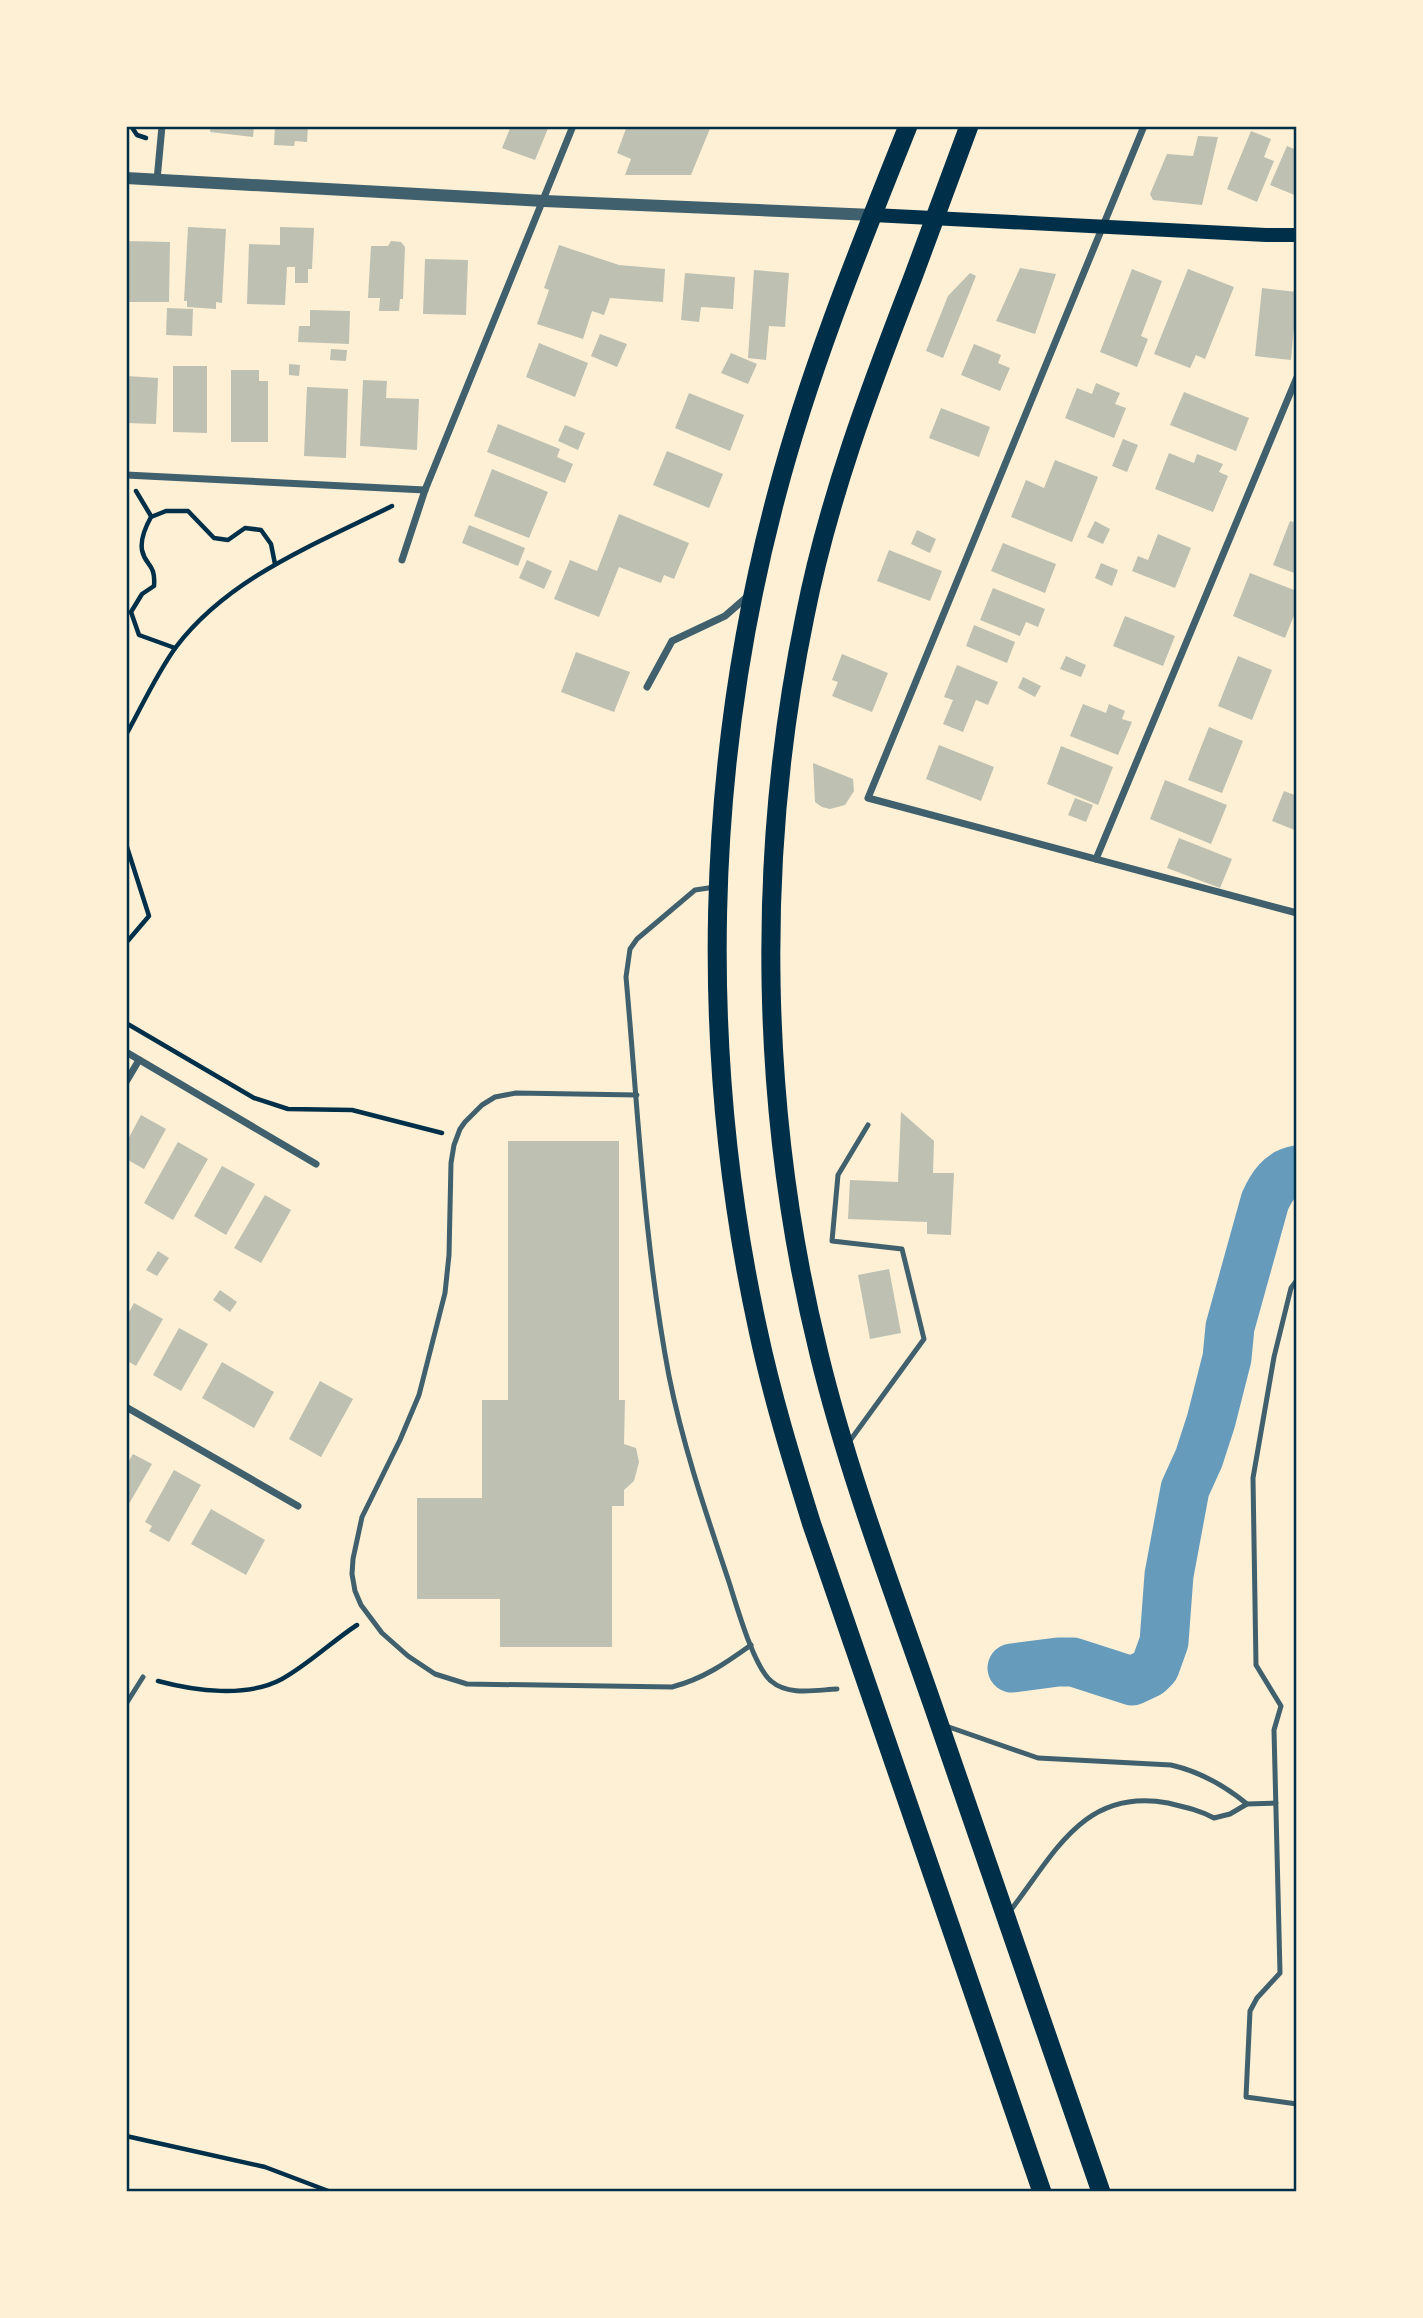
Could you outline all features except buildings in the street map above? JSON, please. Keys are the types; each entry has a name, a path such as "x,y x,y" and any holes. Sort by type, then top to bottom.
{"highway":[{"path":"908,126 817,365 790,446 754,591 730,738 718,887 719,1036 727,1139 749,1285 770,1382 813,1525 1042,2192"},
{"path":"969,126 860,414 815,569 793,678 776,813 772,912 775,1059 782,1146 807,1304 845,1448 1101,2192"}],"main road":[{"path":"873,215 1297,235"}],"street":[{"path":"157,180 162,126"},
{"path":"402,560 425,489 573,126"},
{"path":"1144,126 868,798 1297,913"},
{"path":"126,178 544,201 873,215"},
{"path":"1096,859 1297,377"},
{"path":"126,475 425,489"},
{"path":"647,687 672,641 726,616 754,591"},
{"path":"126,1052 316,1164"},
{"path":"126,1082 139,1060"},
{"path":"126,1407 298,1506"}],"lane":[{"path":"718,887 695,890 657,920 630,949 626,977 654,1279 670,1379 696,1482 760,1667 770,1681 782,1688 801,1691 837,1689"},
{"path":"637,1095 505,1094 482,1105 465,1122 456,1137 451,1163 449,1255 445,1293 419,1395 362,1517 353,1559 355,1591 361,1605 382,1633 408,1656 435,1674 467,1684 672,1687 702,1677 723,1666 751,1645"},
{"path":"845,1448 924,1339 902,1249 832,1241 838,1175 868,1125"},
{"path":"1297,1280 1291,1288 1274,1357 1253,1478 1256,1665 1281,1706 1274,1730 1280,1973 1257,1998 1250,2011 1246,2097 1297,2104"},
{"path":"126,1704 144,1677"},
{"path":"939,1724 1038,1758 1171,1765 1187,1769 1227,1788 1247,1804"},
{"path":"1006,1916 1062,1839 1089,1816 1109,1807 1130,1801 1155,1801 1199,1810 1214,1818 1230,1814 1247,1804 1276,1803"}],"path":[{"path":"126,475 151,517"},
{"path":"126,735 175,648 209,610 275,564 425,489"},
{"path":"175,648 139,635 131,612 142,594 154,586 156,572 142,550 144,531 151,517 166,511 188,511 214,538 228,540 245,528 261,530 271,544 275,564"},
{"path":"126,844 149,916 126,943"},
{"path":"126,1023 254,1098 288,1109 352,1110 456,1137"},
{"path":"144,1677 177,1686 210,1689 261,1686 280,1680 370,1617"},
{"path":"126,2136 265,2167 331,2192"}],"water":[{"path":"1297,1152 1297,1194 1294,1194 1285,1170 1286,1162"}],"waterway":[{"path":"1012,1668 1073,1662 1132,1681 1155,1667 1164,1642 1169,1575 1185,1489 1211,1421 1227,1358 1230,1327 1265,1201 1277,1181 1297,1170"}]}
